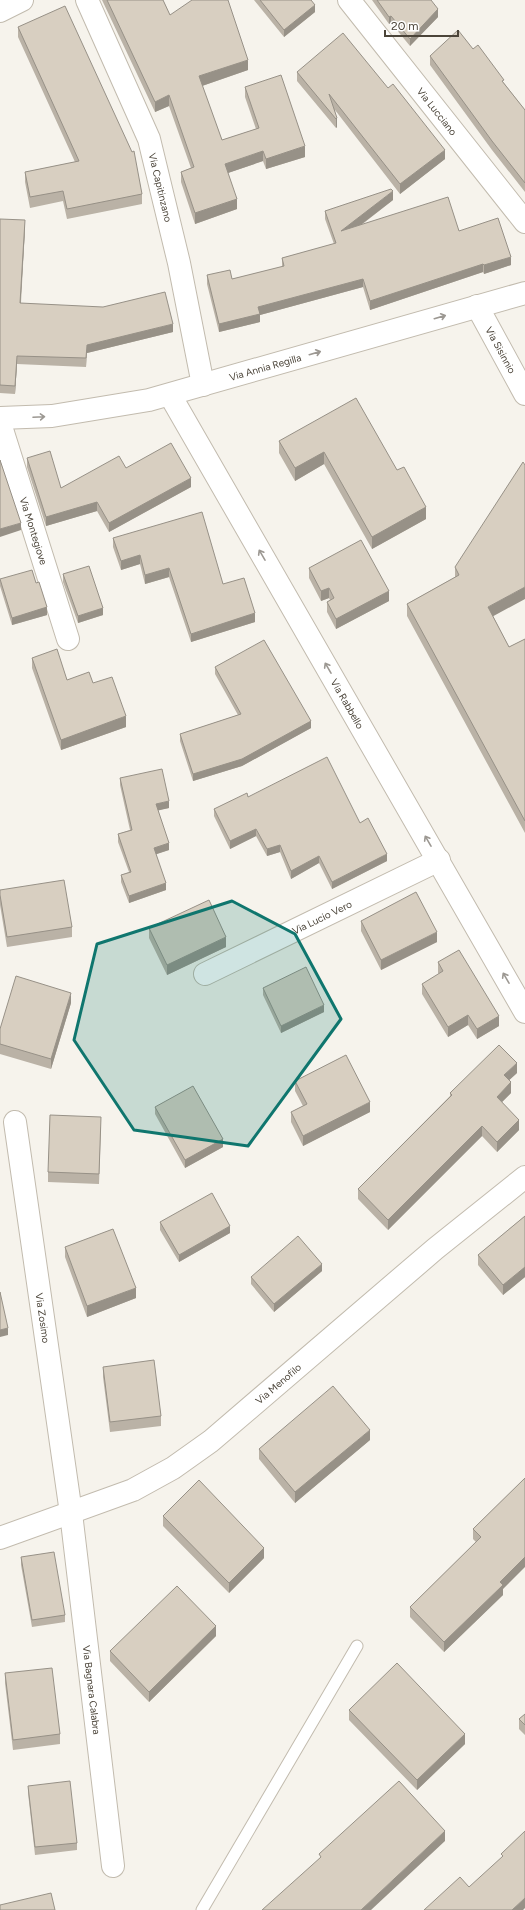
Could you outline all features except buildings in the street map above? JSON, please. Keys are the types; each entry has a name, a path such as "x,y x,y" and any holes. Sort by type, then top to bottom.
{"street":[{"path":"0,11 22,0"},
{"name":"Via Capitinzano","path":"88,0 149,139 180,263 203,385"},
{"name":"Via Lucciano","path":"349,0 525,222"},
{"name":"Via Annia Regilla","path":"0,418 32,418 75,414 170,395 525,293"},
{"name":"Via Sisinnio","path":"477,306 525,394"},
{"name":"Via Rabbello","path":"170,395 439,860 525,1012"},
{"name":"Via Montegiove","path":"0,423 68,639"},
{"name":"Via Lucio Vero","path":"205,974 439,860"},
{"name":"Via Zosimo","path":"15,1122 71,1513"},
{"name":"Via Menofilo","path":"0,1538 133,1490 173,1468 211,1441 435,1249 525,1177"},
{"name":"Via Bagnara Calabra","path":"71,1513 113,1866"}],"lane":[{"path":"202,1910 357,1646"}],"highlighted area":[{"path":"232,901 295,934 341,1019 248,1146 134,1130 74,1040 97,944"}]}
